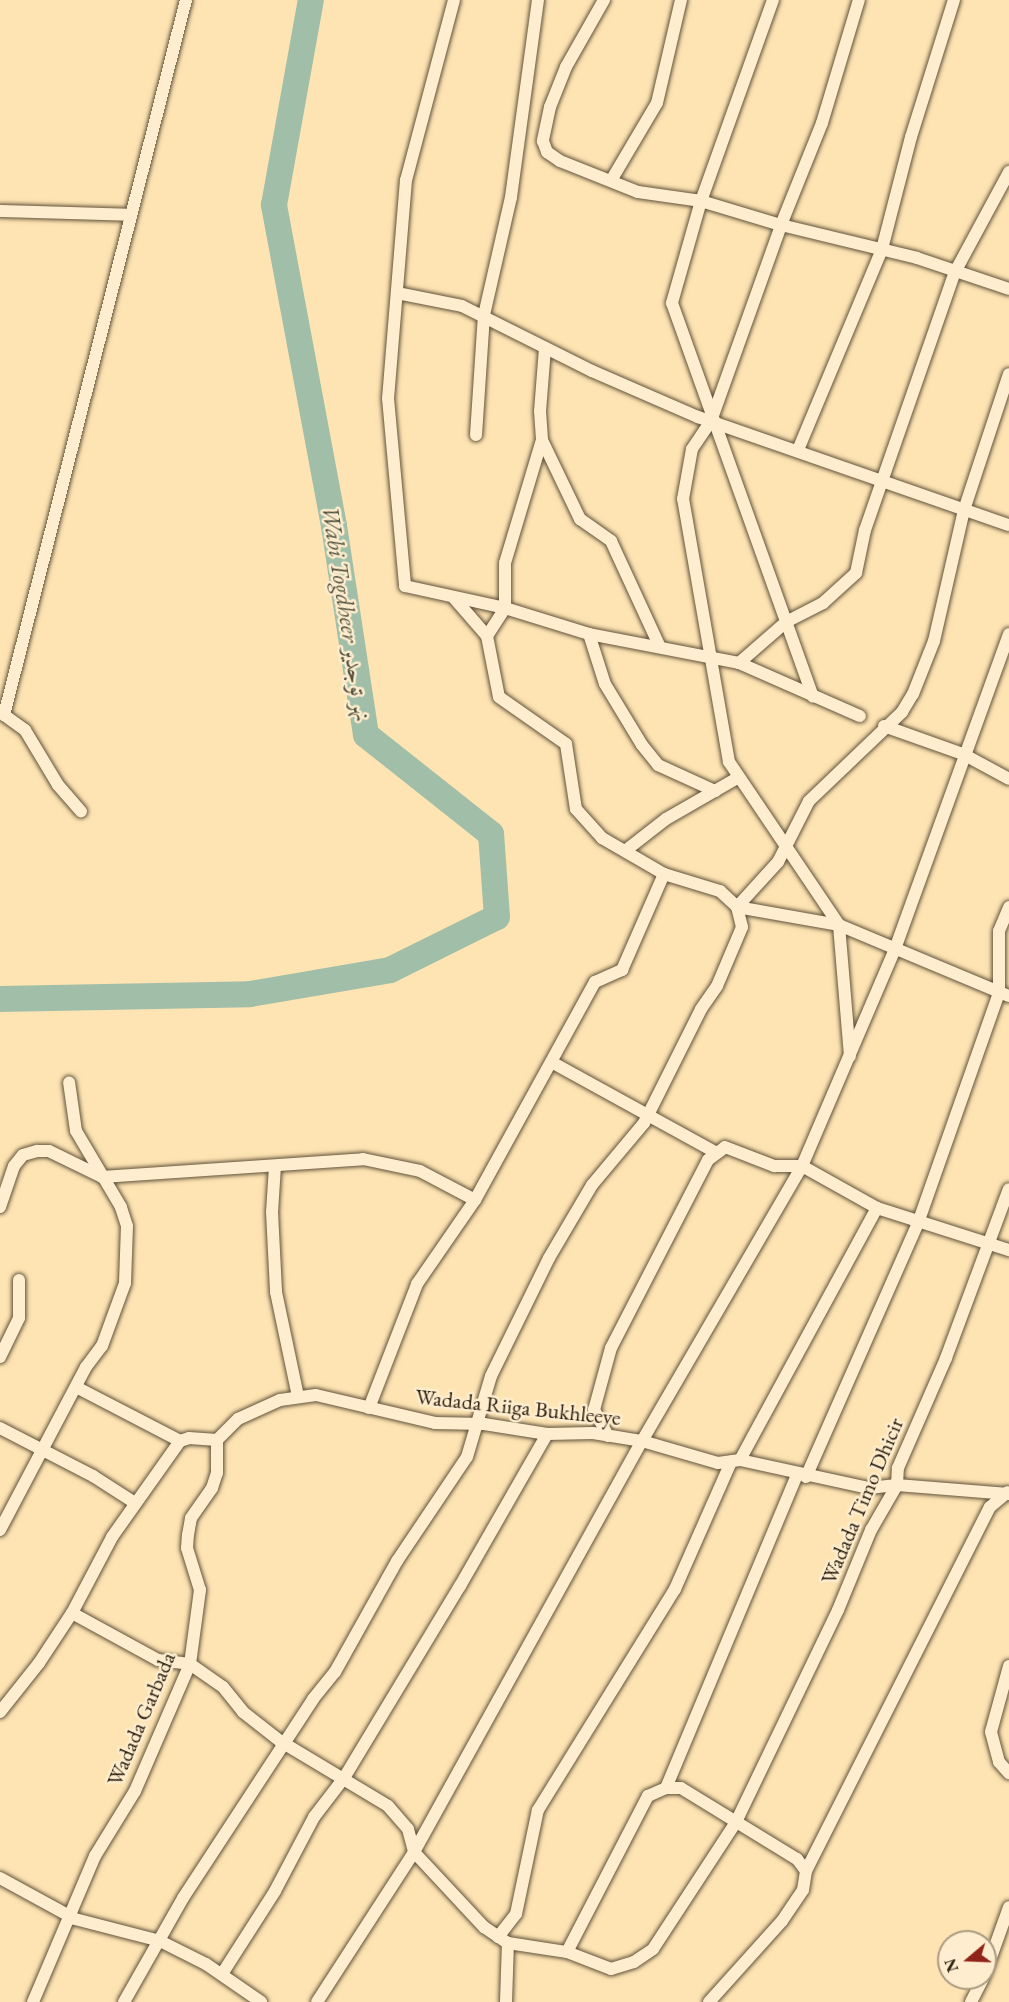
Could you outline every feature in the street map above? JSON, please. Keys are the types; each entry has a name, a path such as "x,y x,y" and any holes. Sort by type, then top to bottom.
{"street":[{"path":"81,811 58,785 25,730 2,713 186,0"},
{"path":"454,0 406,180 388,398 405,586 505,608 589,633 659,645 739,663 860,716"},
{"path":"476,435 484,315 511,197 538,0"},
{"path":"604,0 566,67 550,107 543,141 547,152 560,161 655,196 700,201 781,225 882,249 1009,289"},
{"path":"612,179 657,104 681,0"},
{"path":"773,0 700,201 672,303 711,421 813,696"},
{"path":"850,1059 839,925 787,844 729,762 683,499 692,449 711,421 781,225 836,84 859,0"},
{"path":"798,450 882,249 911,137 954,0"},
{"path":"739,663 786,622 823,603 856,573 865,530 885,479 955,272 1009,172"},
{"path":"0,211 131,215"},
{"path":"397,293 462,306 484,315 545,348 711,421 885,479 1009,525"},
{"path":"487,636 505,608 505,563 542,440 540,411 545,348"},
{"path":"737,907 778,862 809,801 884,726 902,712 913,694 934,641 964,510 1009,374"},
{"path":"542,440 580,519 611,541 659,645"},
{"path":"124,2002 183,1898 284,1743 335,1672 417,1529 450,1488 467,1457 474,1424 491,1376 549,1258 592,1185 648,1115 725,970 742,927 737,907 720,891 664,874 602,838 576,809 566,744 498,697 487,636 453,597"},
{"path":"589,633 605,684 642,745 658,765 715,791"},
{"path":"317,2002 414,1852 642,1441 802,1166 850,1059 895,949 963,754 1009,634"},
{"path":"884,726 963,754 1009,779"},
{"path":"625,851 666,819 739,777"},
{"path":"369,1408 417,1284 475,1200 553,1063 595,982 622,970 664,874"},
{"path":"737,907 839,925 1004,995"},
{"path":"666,1788 801,1476 918,1223 1004,995 999,931 1009,907"},
{"path":"553,1063 716,1152"},
{"path":"0,1530 41,1450 102,1346 125,1283 127,1226 121,1207 76,1131 69,1082"},
{"path":"608,1436 594,1410 611,1348 716,1152 725,1147 774,1166 802,1166 877,1208 918,1223 1009,1250"},
{"path":"0,1207 14,1166 23,1155 49,1151 102,1178 363,1159 420,1171 475,1200"},
{"path":"275,1166 272,1212 276,1292 298,1396"},
{"name":"Wadada Timo Dhicir","path":"503,1940 567,1952 611,1969 634,1962 653,1949 736,1822 838,1610 871,1530 897,1485 898,1468 946,1358 1009,1189"},
{"path":"506,2002 503,1940 516,1914 538,1810 675,1589 735,1461 877,1208"},
{"path":"0,1357 19,1318 19,1280"},
{"path":"76,1387 180,1441"},
{"name":"Wadada Riiga Bukhleeye","path":"217,1440 238,1419 280,1400 316,1395 435,1423 474,1424 547,1434 608,1436 642,1441 718,1463 735,1461 868,1488 897,1485 1008,1492"},
{"path":"0,1428 135,1503"},
{"path":"222,1974 275,1891 314,1817 344,1778 547,1434"},
{"path":"0,1712 72,1613 135,1503 180,1441 189,1438 217,1440"},
{"name":"Wadada Garbada","path":"33,2002 95,1856 135,1791 190,1664 200,1590 187,1548 188,1535 191,1518 212,1488 217,1473 217,1440"},
{"path":"806,1871 990,1507 1008,1492"},
{"path":"72,1613 158,1660 190,1664 223,1687 243,1713 284,1743 344,1778 398,1814 411,1835 414,1852 484,1927 503,1940"},
{"path":"1009,1666 991,1732 999,1762 1009,1773"},
{"path":"567,1952 648,1796 666,1788 681,1788 797,1859 806,1871 807,1880 782,1921 709,2002"},
{"path":"0,1878 68,1915 99,1927 160,1941 222,1974 261,2002"},
{"path":"997,1940 1009,1907"}],"waterway":[{"name":"Wabi Togdheer نهر توجدير","path":"0,999 250,994 390,970 497,917 491,834 366,735 334,526 274,205 311,0"}]}
